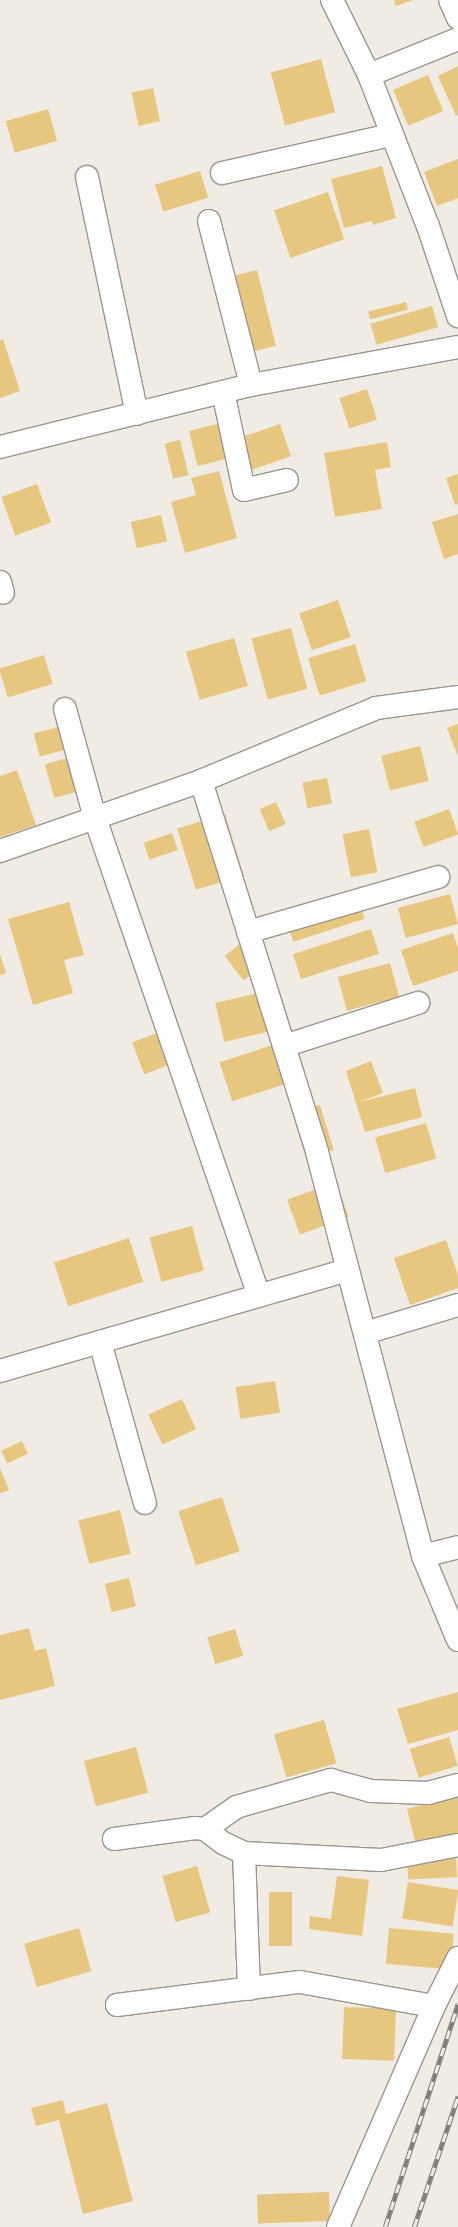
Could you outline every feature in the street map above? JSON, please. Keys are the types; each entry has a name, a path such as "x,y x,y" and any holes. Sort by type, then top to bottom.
{"street":[{"path":"332,0 369,75 391,135 428,226 458,316"},
{"path":"450,0 458,18"},
{"path":"369,75 458,39"},
{"path":"222,173 391,135"},
{"path":"87,177 137,414"},
{"path":"209,221 251,385"},
{"path":"0,447 251,385 458,347"},
{"path":"223,392 244,490 287,480"},
{"path":"0,851 201,781 376,708 458,697"},
{"path":"65,708 95,818 259,1296"},
{"path":"201,781 317,1152 423,1556 458,1640"},
{"path":"248,932 438,877"},
{"path":"284,1046 418,1003"},
{"path":"0,1371 348,1270"},
{"path":"365,1333 458,1305"},
{"path":"100,1342 145,1503"},
{"path":"423,1556 458,1547"},
{"path":"205,1829 236,1807 331,1780 371,1791 428,1793 458,1785"},
{"path":"114,1839 195,1828 205,1829 222,1843 244,1853 381,1860 458,1845"},
{"path":"244,1853 249,1989"},
{"path":"338,2227 434,2006 458,1958"},
{"path":"117,2005 300,1982 434,2006"}],"building":[{"path":"394,0 413,0 396,6"},
{"path":"321,59 335,112 285,126 271,72"},
{"path":"458,66 458,115 456,116 438,76"},
{"path":"428,75 443,111 408,126 393,90"},
{"path":"153,88 160,121 139,126 131,93"},
{"path":"48,109 57,141 15,153 6,121"},
{"path":"458,159 458,198 437,206 424,172"},
{"path":"382,166 396,218 373,225 372,221 344,228 331,179"},
{"path":"200,171 208,198 163,212 155,185"},
{"path":"328,192 344,239 290,258 274,211"},
{"path":"257,270 276,346 250,352 231,277"},
{"path":"406,302 408,310 370,319 368,311"},
{"path":"432,306 438,327 377,345 370,324"},
{"path":"3,339 20,391 0,398 0,340"},
{"path":"367,389 377,419 349,428 339,398"},
{"path":"221,423 230,458 198,466 189,431"},
{"path":"280,424 291,456 247,471 236,439"},
{"path":"180,440 189,475 173,479 164,444"},
{"path":"387,442 391,467 375,470 382,509 335,517 324,453"},
{"path":"219,471 237,538 185,553 171,502 196,495 191,478"},
{"path":"458,474 458,504 455,505 446,478"},
{"path":"37,484 51,523 15,536 1,497"},
{"path":"458,514 458,554 444,559 432,522"},
{"path":"161,515 167,541 137,548 131,522"},
{"path":"338,600 351,637 312,650 299,613"},
{"path":"291,628 307,689 268,699 251,639"},
{"path":"234,638 248,686 200,700 186,652"},
{"path":"355,644 366,681 320,696 308,658"},
{"path":"44,655 53,684 8,697 0,668"},
{"path":"80,721 86,744 40,757 34,733"},
{"path":"458,724 458,757 447,728"},
{"path":"420,746 429,781 390,791 381,756"},
{"path":"88,752 98,786 54,798 45,764"},
{"path":"17,770 36,825 0,837 0,776"},
{"path":"327,778 332,804 307,808 302,783"},
{"path":"276,802 286,824 269,831 260,809"},
{"path":"449,809 458,834 423,847 414,822"},
{"path":"225,814 244,875 196,890 177,829"},
{"path":"369,829 377,872 351,877 342,834"},
{"path":"172,833 178,850 149,860 144,843"},
{"path":"356,892 365,919 293,942 285,915"},
{"path":"450,894 458,924 406,938 398,908"},
{"path":"69,902 84,955 64,960 73,993 33,1005 8,919"},
{"path":"371,929 379,954 301,979 293,954"},
{"path":"453,933 458,949 458,971 413,986 401,950"},
{"path":"245,940 264,964 244,980 225,956"},
{"path":"0,954 6,973 0,975"},
{"path":"390,963 399,997 347,1011 338,977"},
{"path":"267,991 276,1030 224,1042 215,1003"},
{"path":"162,1031 174,1063 144,1074 132,1042"},
{"path":"288,1040 301,1079 232,1101 220,1062"},
{"path":"371,1061 383,1093 359,1102 415,1088 422,1117 365,1132 346,1071"},
{"path":"320,1105 334,1150 306,1158 292,1113"},
{"path":"426,1123 436,1159 385,1173 375,1138"},
{"path":"336,1182 349,1217 300,1235 287,1200"},
{"path":"192,1226 204,1270 161,1282 149,1237"},
{"path":"129,1238 143,1282 68,1306 54,1262"},
{"path":"446,1240 458,1275 458,1288 410,1305 394,1258"},
{"path":"275,1381 280,1413 240,1419 235,1387"},
{"path":"182,1399 196,1429 162,1445 148,1415"},
{"path":"22,1441 28,1454 7,1463 1,1451"},
{"path":"0,1468 9,1490 0,1493"},
{"path":"222,1497 240,1551 196,1565 178,1511"},
{"path":"120,1510 131,1554 89,1564 78,1520"},
{"path":"129,1578 136,1606 112,1612 105,1584"},
{"path":"29,1628 35,1651 46,1648 55,1686 0,1700 0,1635"},
{"path":"235,1629 243,1656 215,1664 207,1637"},
{"path":"458,1692 458,1730 408,1744 397,1709"},
{"path":"324,1720 336,1763 286,1778 274,1734"},
{"path":"449,1737 458,1766 419,1778 410,1749"},
{"path":"136,1747 148,1792 96,1806 84,1761"},
{"path":"458,1795 458,1834 416,1845 407,1809"},
{"path":"456,1856 457,1877 408,1880 407,1859"},
{"path":"197,1866 210,1912 176,1922 162,1876"},
{"path":"337,1876 369,1880 362,1936 309,1929 310,1916 331,1919"},
{"path":"408,1882 458,1890 453,1927 402,1919"},
{"path":"269,1892 292,1892 292,1946 269,1946"},
{"path":"79,1928 91,1971 37,1987 24,1944"},
{"path":"389,1928 454,1934 451,1970 386,1964"},
{"path":"344,2007 396,2009 394,2061 342,2059"},
{"path":"63,2100 66,2114 107,2103 133,2201 83,2214 59,2120 36,2126 31,2108"},
{"path":"329,2192 330,2221 258,2223 257,2195"}],"railway":[{"path":"385,2227 458,2004"},
{"path":"414,2227 458,2096"}]}
